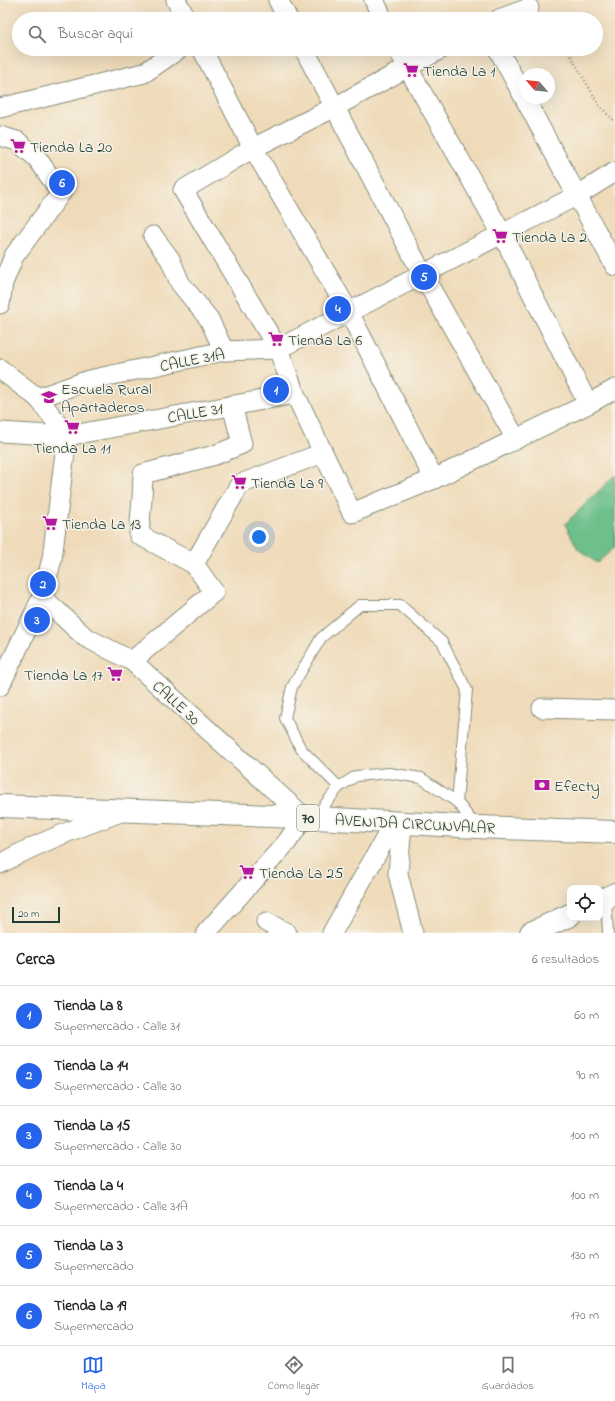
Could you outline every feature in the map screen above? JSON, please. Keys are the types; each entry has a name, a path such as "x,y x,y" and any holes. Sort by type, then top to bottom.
{"main road":[{"name":"AVENIDA CIRCUNVALAR","path":"0,806 124,810 615,832"},
{"path":"532,933 567,916"}],"street":[{"path":"176,0 182,12"},
{"path":"278,0 284,12"},
{"path":"374,0 380,12"},
{"path":"518,12 529,8"},
{"path":"0,108 144,73 169,56"},
{"path":"206,56 253,148 349,312 434,479"},
{"path":"308,56 423,274 516,439"},
{"path":"402,56 502,234 588,404"},
{"path":"429,56 335,107 253,148 183,190 278,349 295,394 352,513 434,479 588,404 615,389"},
{"path":"502,56 615,266"},
{"path":"0,136 17,141 37,158 60,193 14,256 3,283 0,304"},
{"path":"278,349 578,195 615,172"},
{"path":"153,236 170,259 180,282 209,319 224,351"},
{"name":"CALLE 31A","path":"38,398 89,380 224,351 278,349"},
{"path":"0,368 38,398 67,436 52,559 42,597 0,686"},
{"name":"CALLE 31","path":"0,432 67,436 295,394"},
{"path":"132,661 214,592 194,564 139,536 143,474 215,455 242,444 232,406"},
{"path":"194,564 240,484 323,453"},
{"name":"CALLE 30","path":"42,597 85,637 132,661 309,818"},
{"path":"542,708 615,710"},
{"path":"0,864 25,850 54,837 124,810"},
{"path":"206,933 309,818"},
{"path":"332,933 398,823"},
{"path":"398,823 398,874 413,933"},
{"path":"266,922 287,933"}],"lane":[{"path":"338,787 301,749 285,718 292,687 320,638 360,605 400,605 442,642 467,690 457,802"},
{"path":"309,818 338,787 356,776 389,774 421,778 457,802 477,827"},
{"path":"607,898 608,933"}],"path":[{"path":"571,56 599,106 615,122"}],"green space":[{"path":"615,475 615,547 597,563 578,549 565,524"}],"place":[{"name":"Tienda La 1","path":"411,70"},
{"name":"Tienda La 20","path":"18,146"},
{"name":"Tienda La 19","path":"62,183"},
{"name":"Tienda La 2","path":"500,236"},
{"name":"Tienda La 3","path":"424,277"},
{"name":"Tienda La 4","path":"338,309"},
{"name":"Tienda La 6","path":"276,339"},
{"name":"Tienda La 8","path":"276,390"},
{"name":"Escuela Rural Apartaderos","path":"49,397"},
{"name":"Tienda La 11","path":"72,427"},
{"name":"Tienda La 9","path":"239,482"},
{"name":"Tienda La 13","path":"50,523"},
{"name":"Tienda La 14","path":"43,584"},
{"name":"Tienda La 15","path":"37,620"},
{"name":"Tienda La 17","path":"115,674"},
{"name":"Efecty","path":"542,785"},
{"name":"Tienda La 25","path":"247,872"}]}
